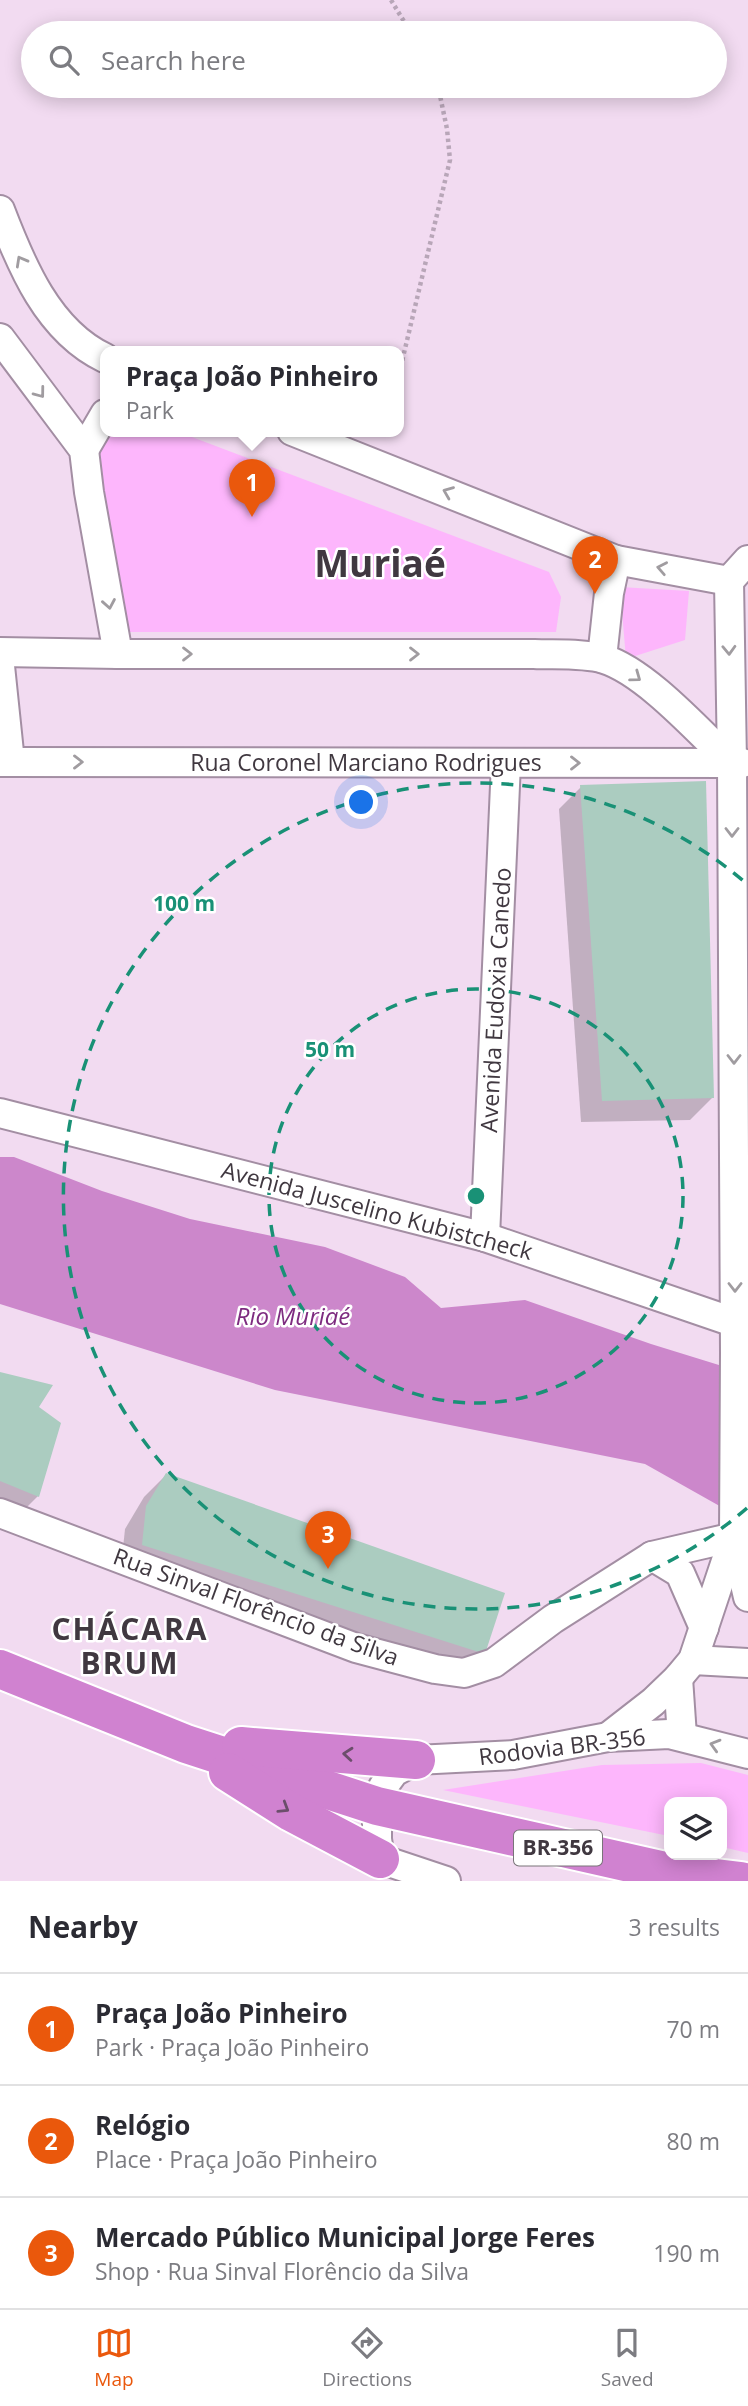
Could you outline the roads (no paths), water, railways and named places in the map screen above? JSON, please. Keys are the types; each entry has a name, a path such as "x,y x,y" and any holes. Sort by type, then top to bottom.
{"highway":[{"name":"BR-356","path":"0,1669 186,1744 377,1806 674,1873 741,1881"},
{"path":"186,1744 416,1759"},
{"path":"186,1744 291,1812 380,1859"}],"street":[{"path":"0,210 17,253 49,310 70,333 100,356"},
{"path":"0,338 83,450 118,654"},
{"path":"83,450 100,422"},
{"path":"307,437 616,560 729,581"},
{"path":"602,658 609,593 616,560"},
{"path":"748,560 729,581 740,763 739,1334 734,1527 748,1597"},
{"path":"0,652 534,654 602,658 643,681 740,763"},
{"path":"0,666 5,762"},
{"name":"Rua Coronel Marciano Rodrigues","path":"5,762 740,763"},
{"name":"Avenida Eudoxia Canedo","path":"485,1237 506,763"},
{"name":"Avenida Juscelino Kubistcheck","path":"0,1113 485,1237 739,1334"},
{"name":"Rua Sinval Florêncio da Silva","path":"0,1513 356,1648 435,1669 464,1673 494,1662 553,1619 652,1556 734,1527"},
{"path":"607,1737 653,1702 686,1669 705,1628 734,1527"},
{"path":"652,1556 680,1573 705,1628"},
{"path":"686,1669 748,1663"},
{"path":"682,1736 686,1669"},
{"name":"Rodovia BR-356","path":"416,1759 513,1755 607,1737 682,1736 748,1754"},
{"path":"416,1759 394,1772 383,1787 377,1806 380,1859 446,1881"}],"water":[{"name":"Rio Muriaé","path":"0,1157 14,1157 102,1191 190,1219 325,1247 405,1277 441,1308 525,1300 748,1374 748,1522 645,1464 275,1390 0,1304"}],"place":[{"name":"Praça João Pinheiro","path":"252,517"},
{"name":"Relógio","path":"595,594"},
{"name":"Mercado Público Municipal Jorge Feres","path":"328,1569"}],"district":[{"name":"Muriaé","path":"380,564"},
{"name":"CHÁCARA BRUM","path":"130,1647"}]}
